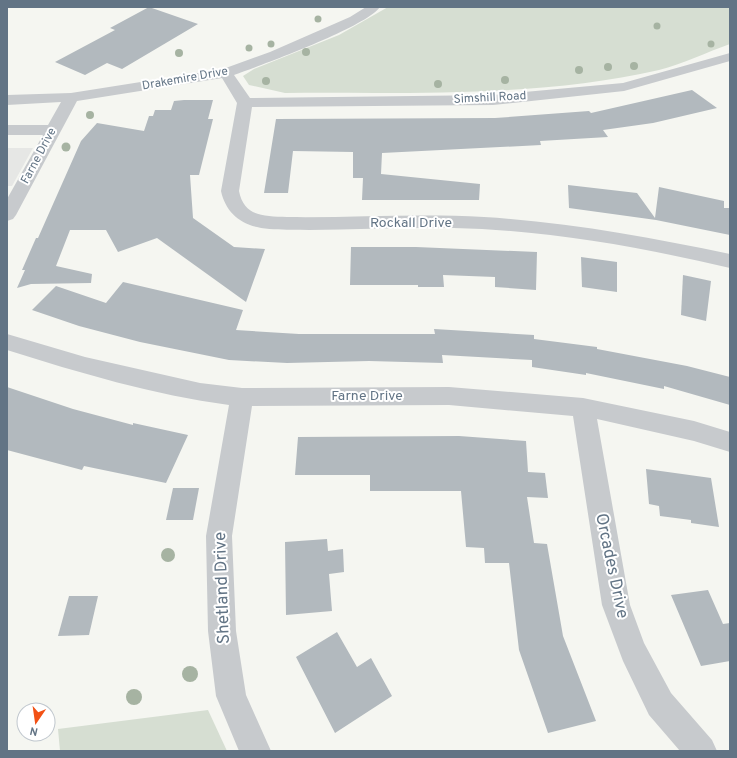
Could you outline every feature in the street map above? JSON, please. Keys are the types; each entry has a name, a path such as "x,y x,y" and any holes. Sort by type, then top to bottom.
{"street":[{"name":"Drakemire Drive","path":"7,100 71,97 226,73 275,55 355,20 374,7"},
{"name":"Simshill Road","path":"245,102 501,99 624,87 730,57"},
{"path":"226,73 245,102"},
{"name":"Farne Drive","path":"7,215 71,97"},
{"name":"Rockall Drive","path":"245,102 230,191 232,204 244,215 259,222 489,224 576,231 651,244 730,261"},
{"path":"7,130 53,130"},
{"name":"Farne Drive","path":"7,342 85,366 200,392 242,397 449,396 583,407 694,431 730,442"},
{"name":"Shetland Drive","path":"242,397 219,536 222,624 231,696 255,751"},
{"name":"Orcades Drive","path":"583,407 616,604 633,651 660,704 701,751"}],"shaded area":[{"path":"388,7 730,7 730,44 677,65 659,70 613,79 520,89 426,93 285,93 249,85 243,76 254,69 339,35"},
{"path":"7,148 33,148 12,186 7,186"},
{"path":"208,710 227,751 60,751 58,729"}],"building":[{"path":"149,7 198,24 122,69 107,63 85,75 55,62 115,30 110,28"},
{"path":"692,90 717,108 653,123 603,130 608,137 540,141 541,145 382,153 381,174 480,184 479,200 362,200 363,178 353,178 353,152 293,151 288,193 264,193 276,119 495,118 589,111 591,113"},
{"path":"213,100 208,119 213,119 199,175 190,175 193,218 234,247 265,249 246,302 157,238 118,252 106,230 70,230 56,266 92,274 91,283 31,284 17,288 25,270 22,270 36,238 38,238 81,141 97,123 144,131 149,116 153,116 155,110 171,110 174,101"},
{"path":"568,185 637,193 655,218 659,187 724,201 724,208 730,208 730,235 656,220 569,208"},
{"path":"351,247 416,247 537,252 536,290 495,287 495,277 443,275 444,287 418,287 418,285 350,285"},
{"path":"581,257 617,262 617,292 582,287"},
{"path":"683,275 711,281 706,321 681,315"},
{"path":"123,282 243,310 236,330 299,334 435,334 434,329 534,335 534,339 597,347 597,349 687,366 730,377 730,405 664,386 664,389 586,373 586,375 532,367 532,360 442,355 443,363 369,361 287,363 229,360 140,342 79,326 32,310 56,286 106,303"},
{"path":"7,387 73,409 133,425 133,423 188,435 166,483 84,466 82,470 7,450"},
{"path":"459,436 526,441 528,472 545,473 548,498 527,497 534,543 547,544 563,636 596,721 548,733 519,650 509,563 485,563 484,548 466,547 461,491 370,491 370,475 295,475 298,437"},
{"path":"646,469 711,478 719,527 691,523 691,520 660,516 659,506 649,504"},
{"path":"173,488 199,488 193,520 166,520"},
{"path":"327,539 328,551 343,549 344,572 329,574 332,611 286,615 285,542"},
{"path":"708,590 723,624 730,623 730,661 701,666 671,595"},
{"path":"69,596 98,596 89,635 58,636"},
{"path":"337,632 357,667 371,658 392,696 335,733 296,657"}]}
